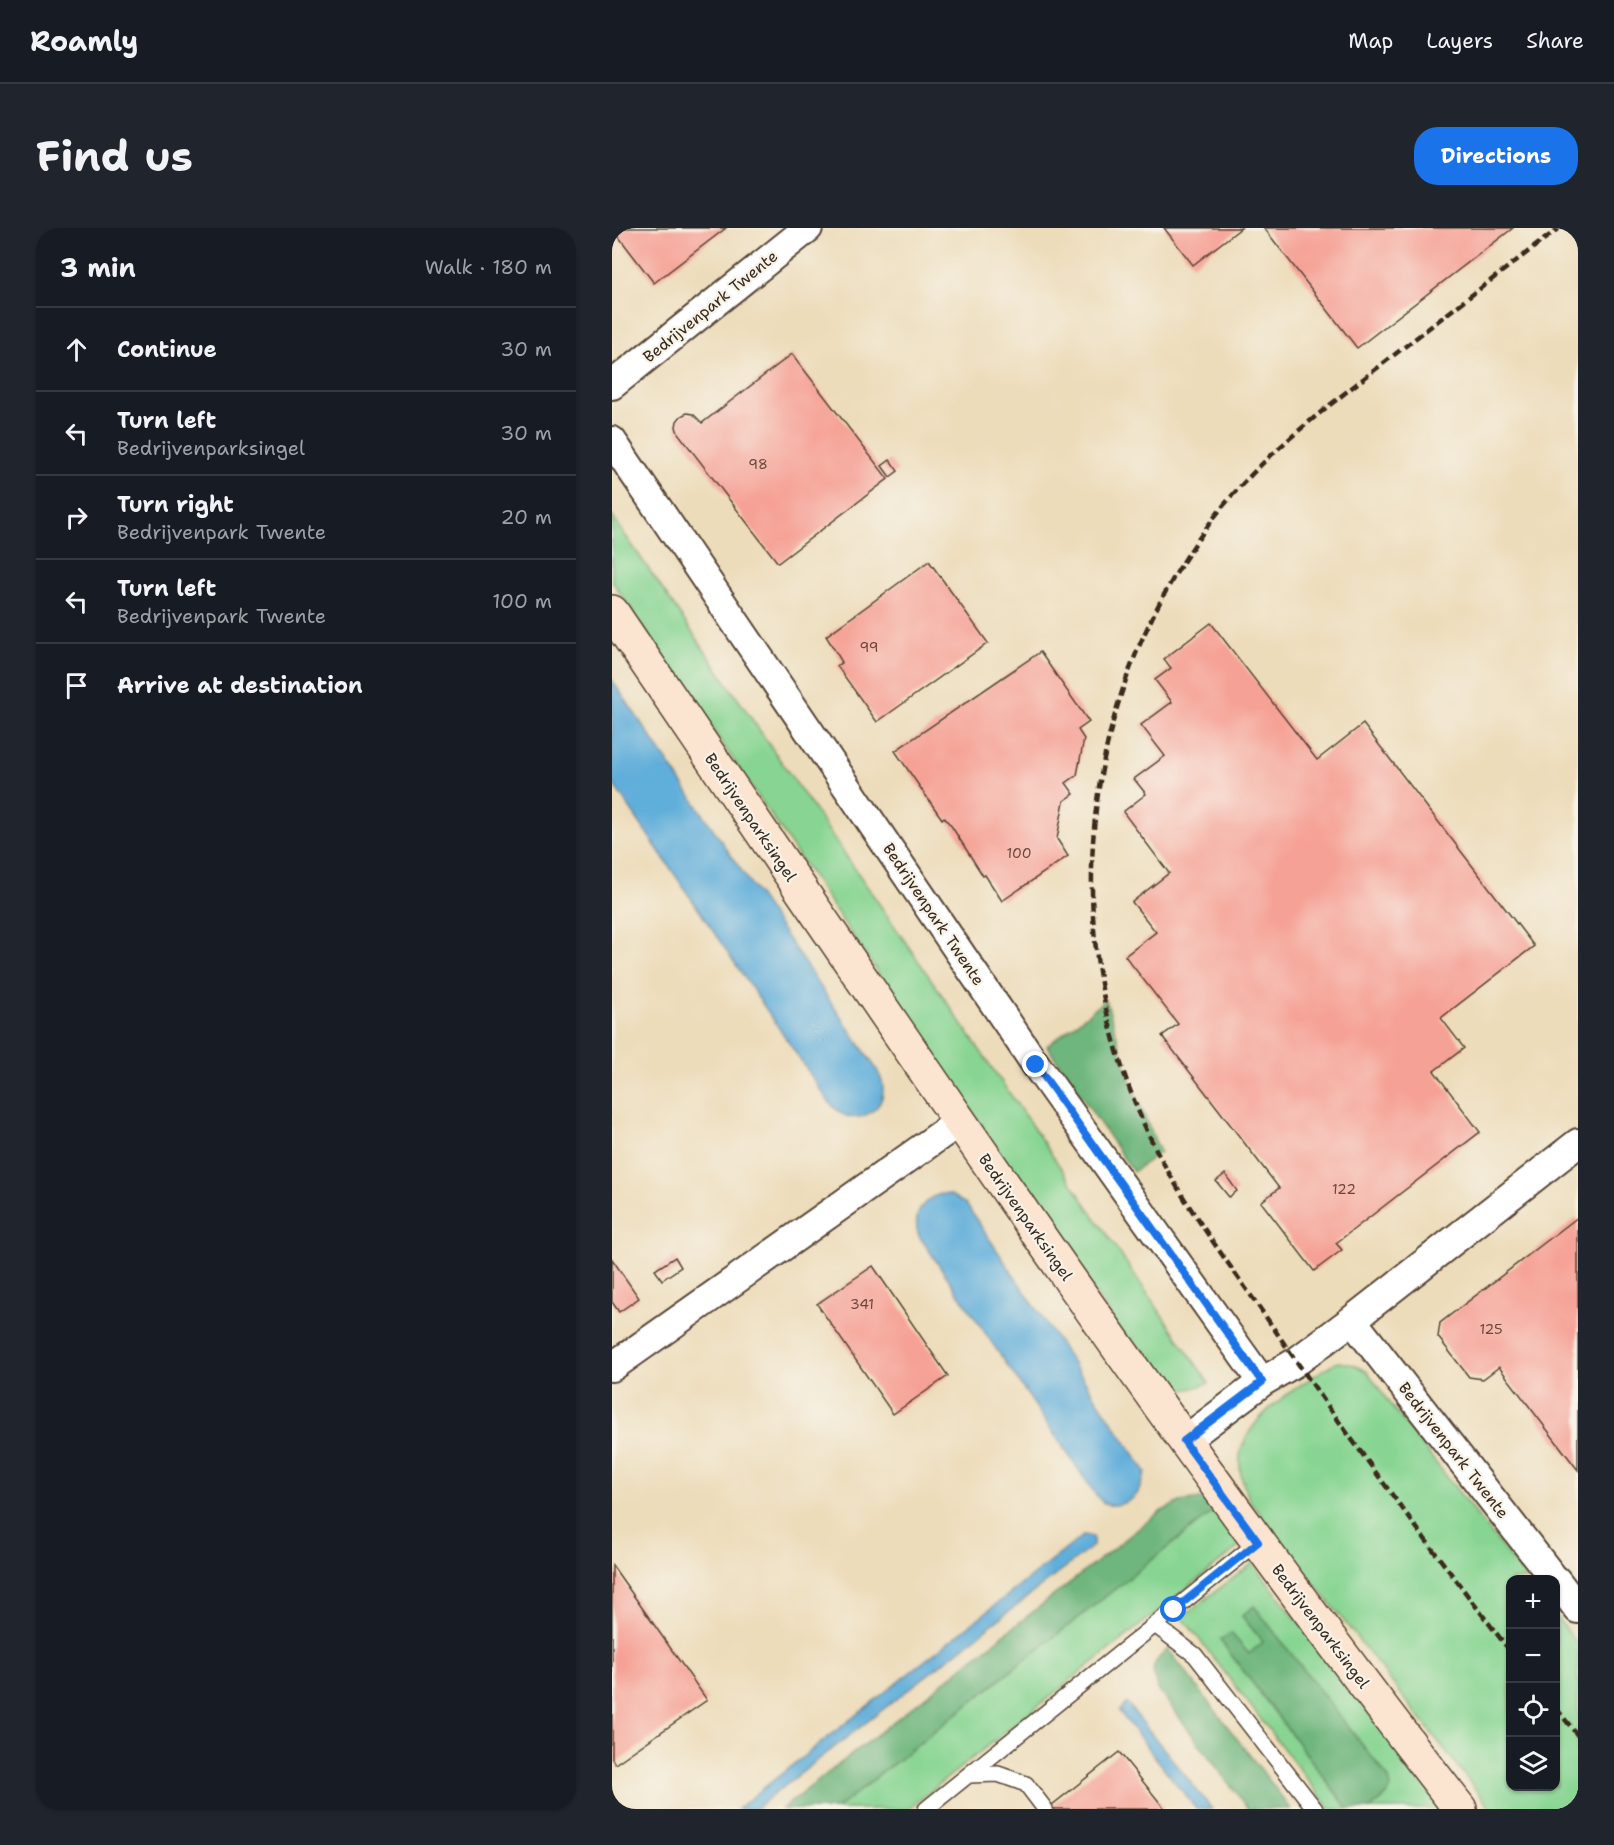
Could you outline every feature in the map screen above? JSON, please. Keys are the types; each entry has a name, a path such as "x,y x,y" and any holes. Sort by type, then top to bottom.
{"street":[{"name":"Bedrijvenpark Twente","path":"612,385 808,228"},
{"name":"Bedrijvenpark Twente","path":"612,441 1036,1065 1262,1382"},
{"name":"Bedrijvenparksingel","path":"612,612 959,1122 1184,1441 1460,1809"},
{"path":"612,1367 959,1122"},
{"path":"1184,1441 1262,1382 1296,1362 1352,1320 1578,1143"},
{"name":"Bedrijvenpark Twente","path":"1352,1320 1551,1575"},
{"name":"Bedrijvenpark Twente","path":"1560,1586 1578,1609"}],"lane":[{"path":"926,1809 1258,1542"},
{"path":"1155,1625 1195,1655 1315,1809"},
{"path":"969,1775 998,1774 1026,1784 1045,1809"}],"green space":[{"path":"612,516 1209,1383 1178,1390 1166,1386 1151,1375 612,581"},
{"path":"1106,1000 1132,1087 1160,1152 1133,1172 1047,1046"},
{"path":"1338,1362 1355,1365 1368,1372 1391,1406 1524,1575 1506,1575 1506,1791 1560,1791 1560,1621 1578,1645 1578,1809 1491,1809 1250,1501 1240,1468 1244,1441 1252,1428 1276,1403"},
{"path":"1207,1498 1215,1510 836,1809 782,1809 1160,1512 1180,1502"},
{"path":"1215,1510 1240,1546 908,1809 836,1809"},
{"path":"1253,1563 1443,1809 1370,1809 1387,1795 1389,1779 1254,1607 1242,1616 1263,1642 1249,1654 1220,1640 1348,1809 1330,1809 1182,1617"},
{"path":"1254,1606 1389,1779 1391,1788 1387,1795 1370,1809 1348,1809 1220,1640 1231,1633 1249,1654 1263,1642 1242,1616"},
{"path":"1168,1649 1291,1809 1248,1809 1158,1689 1153,1671 1155,1663"}],"water":[{"path":"612,680 877,1070 883,1088 882,1095 880,1102 871,1112 851,1117 842,1114 829,1102 612,782"},
{"path":"941,1194 951,1195 966,1204 1146,1472 1138,1493 1131,1500 1109,1505 1096,1495 919,1236 917,1222 923,1204"},
{"path":"1084,1535 1093,1537 1093,1546 755,1809 737,1809"},
{"path":"1127,1703 1212,1809 1196,1809 1119,1711"}],"building":[{"path":"612,228 726,228 654,283"},
{"path":"1164,228 1241,228 1193,265"},
{"path":"1264,228 1513,228 1357,348"},
{"path":"792,354 888,479 778,563 678,433 676,427 677,421 687,413 693,414 702,423"},
{"path":"890,460 898,471 890,477 882,466"},
{"path":"929,561 988,643 877,722 837,666 842,662 826,636"},
{"path":"1211,623 1317,760 1363,724 1534,946 1441,1018 1464,1048 1434,1071 1480,1132 1336,1243 1342,1250 1314,1271 1261,1202 1279,1188 1162,1036 1178,1024 1125,956 1156,932 1132,902 1169,873 1123,812 1146,794 1134,779 1165,756 1141,725 1172,702 1155,680 1171,668 1164,659"},
{"path":"1040,652 1089,722 1078,730 1084,739 1077,775 1066,783 1074,794 1064,801 1057,839 1068,856 1002,901 952,827 944,817 942,819 895,751"},
{"path":"1225,1174 1237,1191 1229,1197 1216,1181"},
{"path":"1578,1217 1578,1470 1499,1367 1483,1379 1469,1377 1438,1337 1440,1323"},
{"path":"675,1257 681,1267 662,1280 655,1270"},
{"path":"612,1259 639,1298 619,1312 612,1302"},
{"path":"873,1266 948,1376 893,1414 817,1304"},
{"path":"612,1565 707,1700 615,1764 612,1759"},
{"path":"1119,1752 1165,1809 1047,1809"}],"railway":[{"path":"1506,1646 1417,1529 1327,1404 1201,1224 1169,1174 1143,1122 1115,1044 1098,964 1092,883 1097,802 1113,723 1139,646 1176,573 1224,505 1259,467 1318,415 1559,228"},
{"path":"1560,1713 1578,1736"}],"route":[{"path":"1036,1065 1262,1382 1184,1441 1258,1542 1174,1610"}]}
